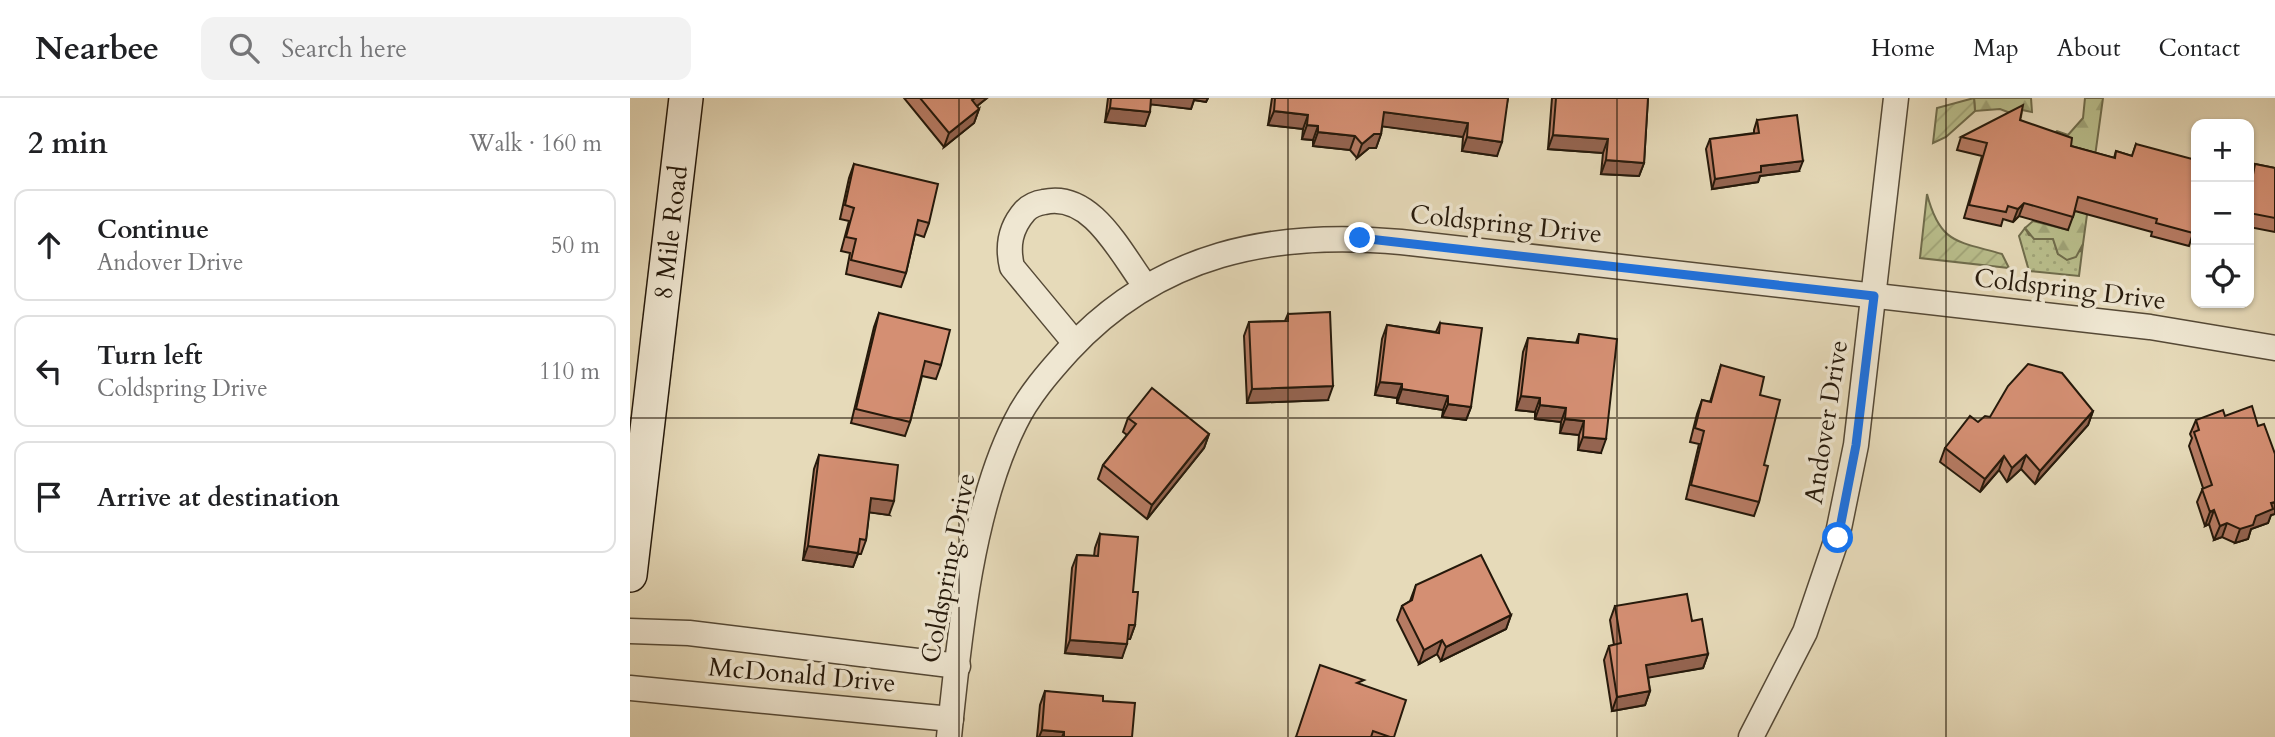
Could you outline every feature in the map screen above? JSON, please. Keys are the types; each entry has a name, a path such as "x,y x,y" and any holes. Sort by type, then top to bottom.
{"main road":[{"name":"8 Mile Road","path":"630,575 686,98"}],"street":[{"name":"Andover Drive","path":"1751,737 1805,632 1838,538 1856,445 1896,98"},
{"path":"1075,343 1012,267 1009,251 1011,234 1028,207 1051,200 1079,204 1098,224 1146,287"},
{"name":"Coldspring Drive","path":"950,728 970,576 1002,453 1016,421 1033,394 1075,343 1111,308 1190,265 1230,252 1275,241 1319,237 1414,243 2150,327 2275,348"},
{"name":"McDonald Drive","path":"630,631 689,633 958,666"},
{"name":"McDonald Drive","path":"630,688 950,728"}],"green space":[{"path":"1974,98 2031,98 2032,112 2022,110 2021,117 2000,109 1975,111"},
{"path":"1974,98 1975,111 1946,137 1933,143 1937,108"},
{"path":"2085,98 2103,98 2083,244 2076,257 2067,260 2058,254 2053,239 2034,239 2025,228 2033,221 2068,230 2053,134 2057,131 2068,135 2083,118"},
{"path":"1927,194 1938,223 1945,232 1962,242 2002,254 2009,268 1920,258"},
{"path":"2025,228 2029,235 2053,238 2058,254 2081,251 2083,244 2079,276 2029,271 2019,236"}],"building":[{"path":"920,98 975,98 972,100 979,109 949,133"},
{"path":"1111,98 1151,98 1150,112 1110,108"},
{"path":"1275,98 1508,98 1502,142 1467,137 1468,123 1384,112 1381,134 1374,134 1362,144 1355,136 1318,132 1318,126 1307,125 1308,115 1274,111"},
{"path":"1556,98 1648,98 1644,163 1606,160 1608,139 1553,135"},
{"path":"2023,105 2020,120 2072,138 2071,146 2115,158 2116,151 2132,156 2136,144 2191,159 2191,232 2156,223 2157,219 2078,197 2073,217 2024,203 2018,209 2008,206 2006,212 1969,205 1987,143 1961,137"},
{"path":"1797,115 1803,161 1761,166 1761,172 1715,179 1710,139 1759,133 1757,120"},
{"path":"854,164 938,184 929,223 918,220 906,273 851,260 856,239 846,237 854,208 845,205"},
{"path":"2255,164 2275,168 2275,218 2254,214"},
{"path":"1330,312 1333,386 1252,389 1249,322 1288,321 1288,314"},
{"path":"879,313 950,330 941,365 925,361 910,422 856,409"},
{"path":"1440,323 1482,328 1471,407 1448,404 1448,396 1402,389 1402,384 1380,382 1387,325 1439,333"},
{"path":"1579,334 1617,339 1606,439 1583,437 1584,421 1565,419 1566,408 1540,405 1540,398 1521,396 1528,338 1578,343"},
{"path":"2028,364 2062,373 2093,411 2040,471 2026,455 2012,468 2004,456 1985,479 1945,448 1970,416 1978,422 1985,416 1990,417 2008,386"},
{"path":"1721,365 1764,377 1760,395 1780,400 1764,465 1768,466 1759,502 1691,485 1704,431 1695,428 1702,400 1711,402"},
{"path":"1152,388 1209,434 1152,505 1103,465 1136,424 1128,418"},
{"path":"2252,406 2258,426 2264,424 2275,454 2275,502 2271,503 2273,509 2256,516 2253,525 2240,529 2227,523 2220,526 2214,510 2210,512 2202,489 2212,485 2194,432 2199,430 2196,420 2223,410 2225,416"},
{"path":"819,455 898,465 894,501 871,498 866,540 860,539 858,553 808,546"},
{"path":"1100,534 1138,537 1133,592 1138,592 1135,625 1129,625 1127,644 1070,640 1077,555 1098,556"},
{"path":"1481,555 1511,615 1446,647 1442,640 1424,650 1402,606 1412,600 1416,585"},
{"path":"1687,594 1692,621 1702,619 1708,654 1646,665 1650,691 1617,697 1609,646 1621,643 1615,606"},
{"path":"1320,665 1364,680 1357,683 1406,700 1394,737 1373,731 1371,737 1296,737"},
{"path":"1045,691 1103,696 1103,701 1135,703 1132,737 1064,737 1064,732 1042,730"}],"route":[{"path":"1360,238 1874,296 1856,445 1838,538"}]}
